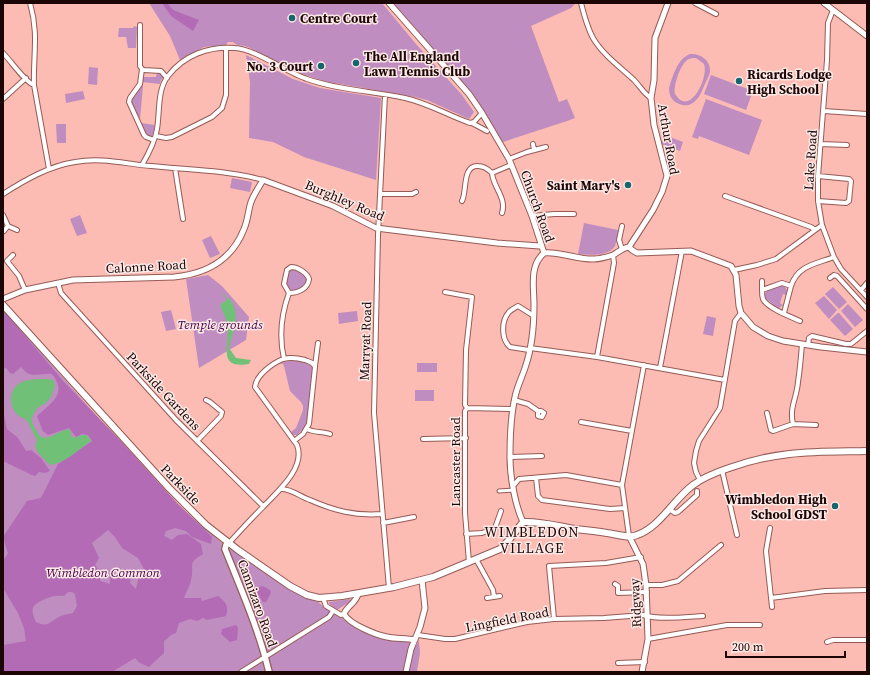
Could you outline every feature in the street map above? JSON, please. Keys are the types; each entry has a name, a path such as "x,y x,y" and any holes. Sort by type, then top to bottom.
{"main road":[{"name":"Parkside","path":"3,305 169,488 206,525 229,543 300,592 314,597 323,598 358,594 422,580 441,574 498,550 503,547 523,522"},
{"path":"523,522 536,522 575,529 637,536 649,528 689,488 700,480 722,470 748,461 779,454 816,451 867,451"},
{"name":"Cannizaro Road","path":"229,543 225,549 252,617 270,672"}],"street":[{"path":"30,3 35,19 36,36 34,85 48,170"},
{"name":"Church Road","path":"389,3 469,94 482,113 511,165 532,216 540,246 544,253 537,260 534,268 534,316 530,349 526,366 514,400 513,409 510,457 514,487 519,512 523,522"},
{"path":"581,3 588,29 599,46 606,55 651,98"},
{"name":"Arthur Road","path":"629,247 653,210 662,192 667,176 654,125 651,98 654,80 655,38 668,3"},
{"path":"695,3 716,14"},
{"path":"824,3 867,36"},
{"name":"Lake Road","path":"833,10 828,23 824,111 818,176 818,201 822,224 834,257 841,269 867,297"},
{"path":"140,25 139,62 142,70 140,84 130,98 129,103 144,135 154,140"},
{"path":"156,136 166,138 172,137 212,117 222,108 226,95 226,48"},
{"path":"142,165 152,149 156,136 163,86 167,78 180,64 198,53 209,49 237,48 308,80 420,102 487,130"},
{"path":"3,53 32,85 34,85"},
{"path":"142,70 162,71 167,78"},
{"path":"3,99 26,78"},
{"name":"Marryat Road","path":"385,95 378,229 374,407 389,588"},
{"path":"824,111 867,114"},
{"path":"472,123 482,113"},
{"path":"534,144 534,150"},
{"path":"821,144 847,145"},
{"path":"508,159 546,147"},
{"name":"Burghley Road","path":"3,194 21,182 48,170 68,163 99,160 235,174 263,180 333,206 378,229 497,243 540,246"},
{"path":"492,173 511,165"},
{"path":"470,199 463,199 466,176 470,170 475,166 479,166 492,173"},
{"path":"175,168 183,219"},
{"path":"492,173 492,178 500,193 504,211"},
{"path":"818,176 850,179 851,181 849,201 846,203 818,201"},
{"name":"Calonne Road","path":"3,299 25,290 74,280 188,275 211,267 228,254 238,241 246,223 251,202 263,180"},
{"path":"380,194 412,194 416,192"},
{"path":"725,196 814,229"},
{"path":"532,216 574,214"},
{"path":"3,215 8,226 17,230"},
{"path":"734,270 776,259 822,224"},
{"path":"4,231 8,226"},
{"path":"622,226 619,240 622,249"},
{"path":"544,253 594,259 613,255 622,249 629,247 637,253 682,251 699,253 728,264 734,270 737,280 741,313 749,324 761,333 775,339 805,345 867,352"},
{"path":"660,368 682,251"},
{"path":"13,255 7,261 19,276 25,290"},
{"path":"597,357 614,263 613,255"},
{"path":"784,313 791,286 796,274 812,264 834,257"},
{"path":"284,359 281,323 284,304 288,293 284,284 287,270 294,267 306,274 309,282 299,292 288,293"},
{"path":"830,278 834,275 837,276 867,309"},
{"path":"762,281 762,298 765,302 778,311 800,321"},
{"name":"Parkside Gardens","path":"58,283 61,293 197,441 263,506"},
{"path":"762,290 782,283 791,286"},
{"path":"861,290 867,283"},
{"path":"445,292 474,297 466,350 465,405 467,408"},
{"path":"534,316 518,306 509,312 503,326 504,337 510,347 597,357 725,380"},
{"path":"700,480 694,463 696,451 699,441 720,408 735,321 741,313"},
{"path":"793,424 791,414 792,407 805,345 809,338 812,336 851,344 867,331"},
{"path":"294,441 307,429 310,419 318,343"},
{"path":"229,543 263,506 282,489 298,461 299,450 255,387 256,382 269,368 284,359 301,359 311,362 315,367"},
{"path":"630,536 622,485 644,365"},
{"path":"197,441 222,416 222,412 206,400"},
{"path":"514,400 528,404 538,411"},
{"name":"Lancaster Road","path":"469,562 465,514 465,411 467,408 513,409"},
{"path":"768,412 771,430 793,424 813,424"},
{"path":"581,422 632,431"},
{"path":"307,429 312,432 330,434"},
{"path":"422,438 466,438"},
{"path":"510,457 542,456"},
{"path":"722,470 737,535"},
{"path":"499,491 514,487 519,479 566,475 622,485"},
{"path":"536,478 538,496 542,500 610,509 625,508"},
{"path":"282,489 288,490 339,511 360,515 382,514"},
{"path":"669,509 675,513 678,512 697,495 697,491"},
{"path":"466,534 482,533 495,528 501,511"},
{"path":"383,523 414,517"},
{"path":"770,528 766,551 772,607"},
{"name":"Ridgway","path":"630,536 641,557 647,592 648,639 642,672"},
{"path":"646,585 662,585 678,581 720,545"},
{"path":"554,619 549,566 606,563 641,557"},
{"path":"476,559 493,590 494,597"},
{"path":"406,672 411,649 425,606 422,580"},
{"path":"615,584 618,586 618,593 647,592"},
{"path":"771,598 825,591 867,590"},
{"path":"344,614 346,609 355,600 358,594"},
{"path":"486,598 500,596"},
{"path":"323,598 324,604 341,615 344,614"},
{"path":"241,672 329,617 333,610"},
{"path":"344,614 346,618 366,630 388,638 416,637"},
{"name":"Lingfield Road","path":"416,637 445,639 455,638 527,622 554,619 604,618 643,615 648,617 703,616"},
{"path":"648,639 727,625 760,625"},
{"path":"827,642 833,640 867,640"},
{"path":"618,663 645,662"}],"green space":[{"name":"The All England Lawn Tennis Club","path":"149,3 382,3 416,44 462,95 474,112 469,119 427,100 323,81 300,73 300,71 294,69 293,71 257,51 245,46 237,45 233,42 228,42 226,45 204,47 180,60 170,36"},
{"path":"393,3 576,3 571,8 531,26 559,102 567,99 575,118 503,142 474,97"},
{"path":"134,26 137,27 136,48 128,48 126,37 118,37 119,28 133,28"},
{"path":"694,54 704,58 709,64 710,72 695,102 682,105 672,99 669,88 676,68 686,56","holes":["692,58 696,58 704,64 704,78 697,93 687,101 681,100 675,94 675,87 681,67 687,60"]},
{"name":"The All England Lawn Tennis Club","path":"246,55 293,79 320,88 381,98 376,180 304,157 273,142 249,138 250,82"},
{"path":"89,67 98,68 97,85 88,84"},
{"path":"157,73 160,73 164,77 160,84 142,82 143,77 156,77"},
{"path":"711,75 753,91 746,110 704,94"},
{"path":"143,86 140,119 131,101"},
{"path":"83,91 85,99 66,103 65,94"},
{"path":"706,99 762,120 749,155 699,136 698,139 692,137"},
{"path":"141,123 155,125 152,137 147,135"},
{"path":"56,124 66,124 66,143 57,143"},
{"path":"665,135 683,142 680,151 661,144"},
{"path":"232,178 252,182 250,192 230,188"},
{"path":"80,215 87,233 77,236 70,219"},
{"path":"584,223 618,230 617,240 612,250 603,254 578,254"},
{"path":"211,236 220,254 210,258 202,240"},
{"path":"291,269 303,274 307,278 302,287 295,291 290,290 285,284 288,271"},
{"name":"Temple grounds","path":"208,275 222,286 249,317 246,340 199,368 186,279"},
{"path":"782,285 786,289 787,295 783,294 780,303 783,305 779,308 764,297 768,290"},
{"path":"833,287 847,302 839,309 825,294"},
{"path":"824,296 837,310 829,319 815,303"},
{"path":"848,304 863,320 855,327 841,311"},
{"name":"Wimbledon Common","path":"3,309 163,492 223,544 223,546 230,549 289,588 308,599 317,601 325,608 366,633 411,642 404,672 3,672"},
{"path":"171,310 176,329 166,331 161,312"},
{"path":"357,311 358,321 339,324 338,313"},
{"path":"838,313 853,329 845,336 830,320"},
{"path":"707,316 716,318 713,336 703,334"},
{"path":"295,360 307,363 313,367 308,419 305,427 297,435 292,435 291,432 296,428 303,410 303,406 290,391 284,366 283,364 279,363"},
{"path":"417,363 437,363 437,372 417,372"},
{"path":"415,390 434,390 434,401 415,401"},
{"path":"350,599 351,601 337,610 329,604 329,602"},
{"path":"419,641 420,653 417,672 408,672 413,650"}],"shaded area":[{"path":"162,3 167,3 173,10 199,20 193,31 171,16"},
{"path":"229,298 233,304 236,316 229,348 236,358 251,360 249,364 239,365 233,363 227,356 228,326 220,305"},
{"path":"3,310 64,382 119,439 178,504 212,537 211,544 192,537 186,531 175,528 166,531 164,536 172,540 178,535 187,534 201,544 203,554 193,562 192,575 184,598 201,598 202,601 218,596 226,604 226,616 207,620 203,618 197,621 190,619 179,623 176,633 164,641 164,653 149,667 140,663 135,658 112,672 3,672 3,645 26,641 24,628 18,613 3,588 3,559 8,553 3,537 27,501 41,498 58,464 92,441 88,435 82,434 76,437 69,428 48,435 43,431 37,416 56,398 58,393 57,381 52,374 31,375 21,367 13,374 6,368 3,369","holes":["108,530 115,537 122,548 138,558 144,569 138,580 136,589 130,583 131,576 110,576 110,584 100,581 102,574 95,565 99,558 92,543","68,592 75,594 77,606 73,613 61,616 47,624 36,622 33,614 34,605 50,597 64,596"]},
{"path":"50,379 54,381 55,386 51,397 46,403 37,408 32,417 32,423 39,435 44,438 50,437 68,429 71,432 71,436 75,438 82,435 87,435 91,441 66,459 56,464 50,465 37,452 35,446 37,440 26,419 17,414 12,406 11,395 16,386 28,380"},
{"path":"3,414 7,429 18,438 26,451 31,450 41,458 50,471 45,473 39,472 35,476 3,461"},
{"path":"260,586 271,591 266,602 263,602 257,592"},
{"path":"236,625 238,628 237,640 230,642 221,634 222,629"}],"waterway":[{"path":"223,294 229,300"}],"place":[{"name":"Centre Court","path":"292,18"},
{"name":"The All England Lawn Tennis Club","path":"356,63"},
{"name":"No. 3 Court","path":"321,66"},
{"name":"Ricards Lodge High School","path":"739,81"},
{"name":"Saint Mary's","path":"628,185"},
{"name":"Wimbledon High School GDST","path":"835,506"}],"district":[{"name":"WIMBLEDON VILLAGE","path":"532,540"}]}
